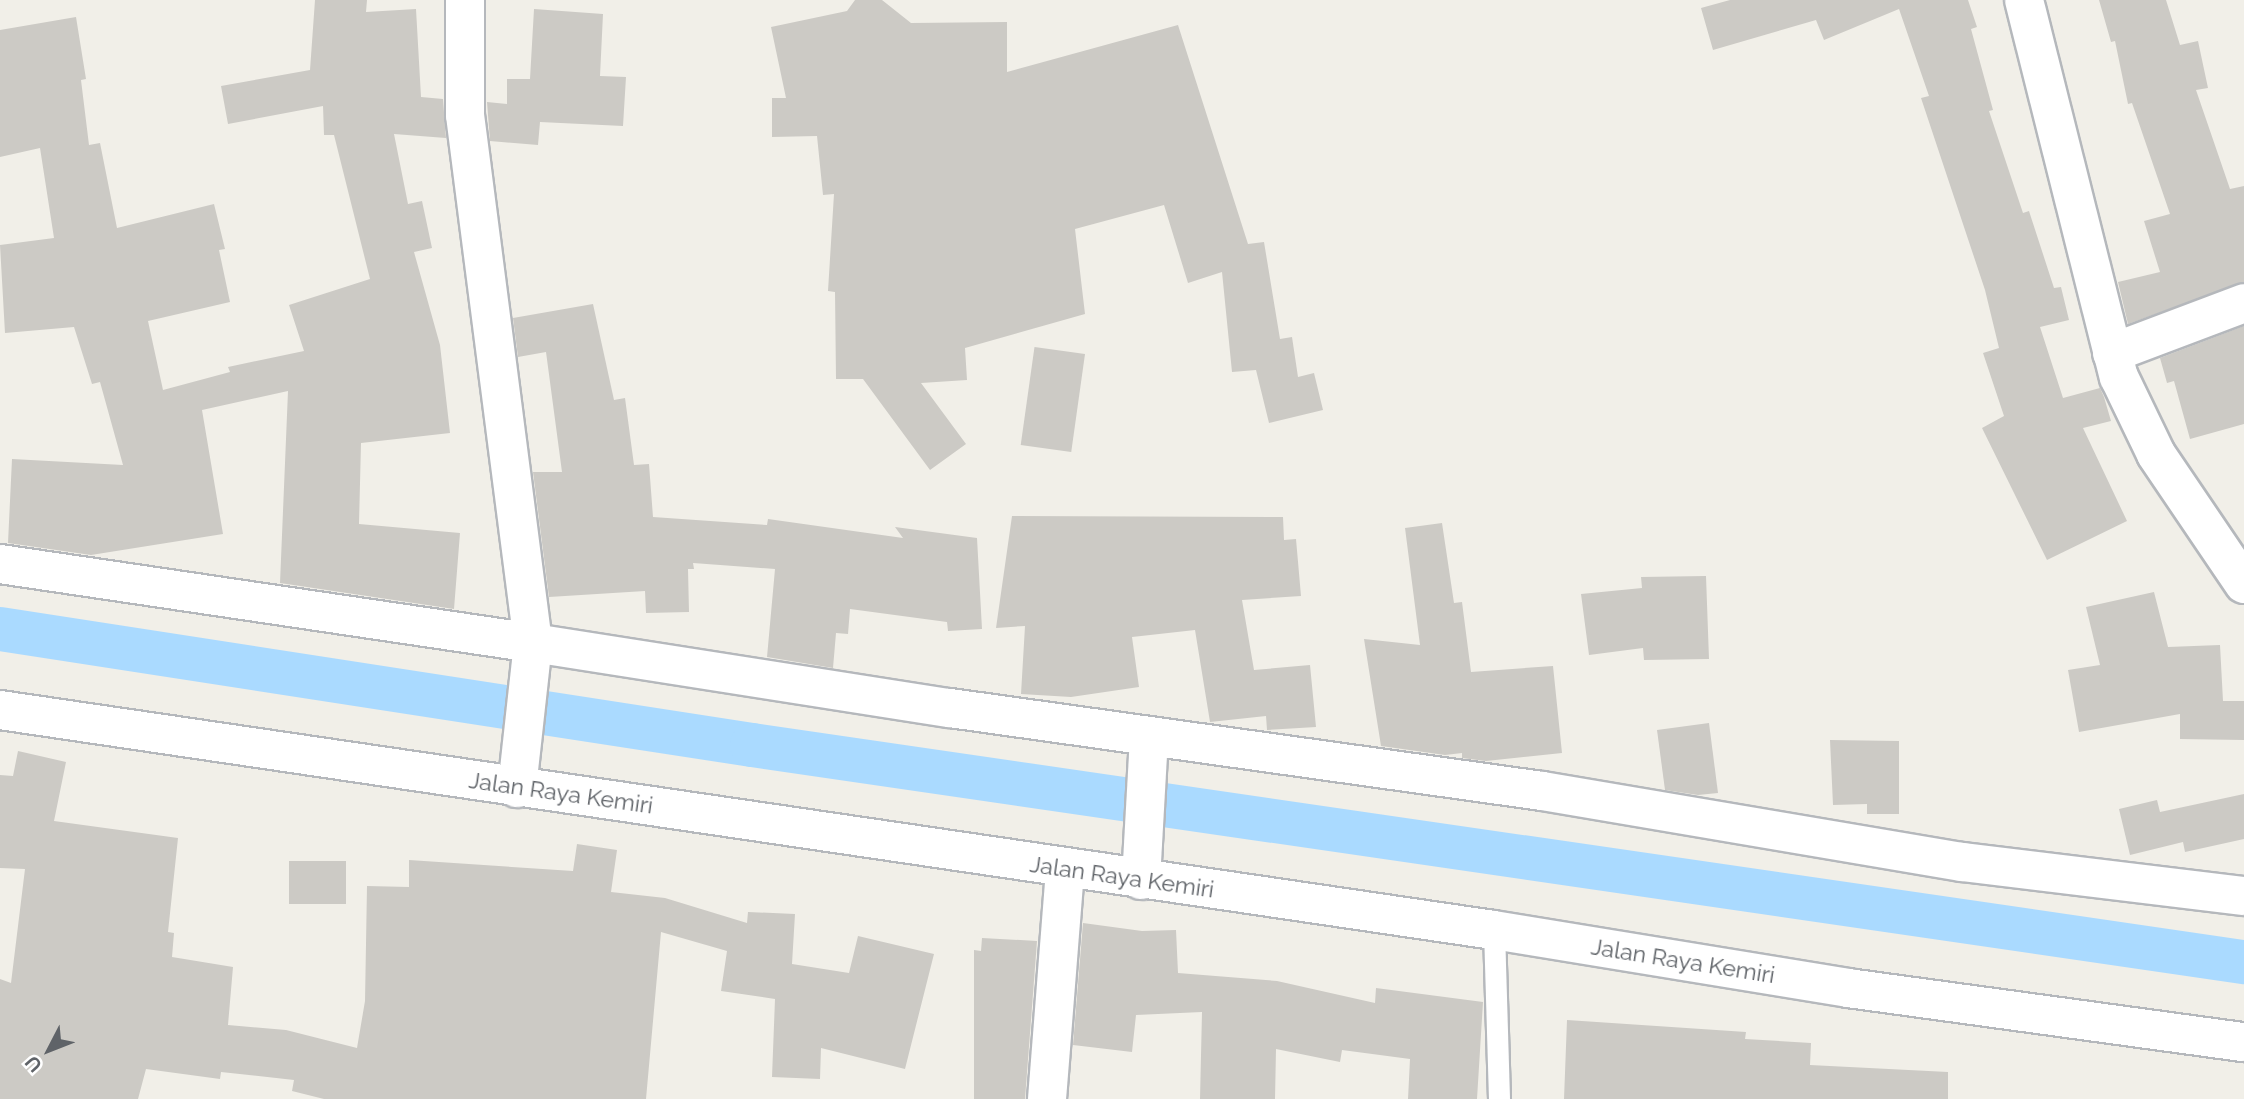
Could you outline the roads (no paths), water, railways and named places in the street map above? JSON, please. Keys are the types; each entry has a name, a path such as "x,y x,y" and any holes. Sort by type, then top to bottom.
{"street":[{"path":"465,0 465,115 532,650 519,770"},
{"path":"2024,0 2112,353 2134,412 2156,454 2244,584"},
{"path":"2112,353 2244,303"},
{"path":"0,564 532,650 1148,742 1542,791 1962,862 2244,896"},
{"name":"Jalan Raya Kemiri","path":"0,710 519,770 1065,870 1140,864 1493,930 1848,988 2244,1042"},
{"path":"1140,864 1148,742"},
{"path":"1047,1099 1065,870"}],"lane":[{"path":"1493,930 1499,1099"}],"waterway":[{"path":"0,629 752,745 2244,962"}]}
